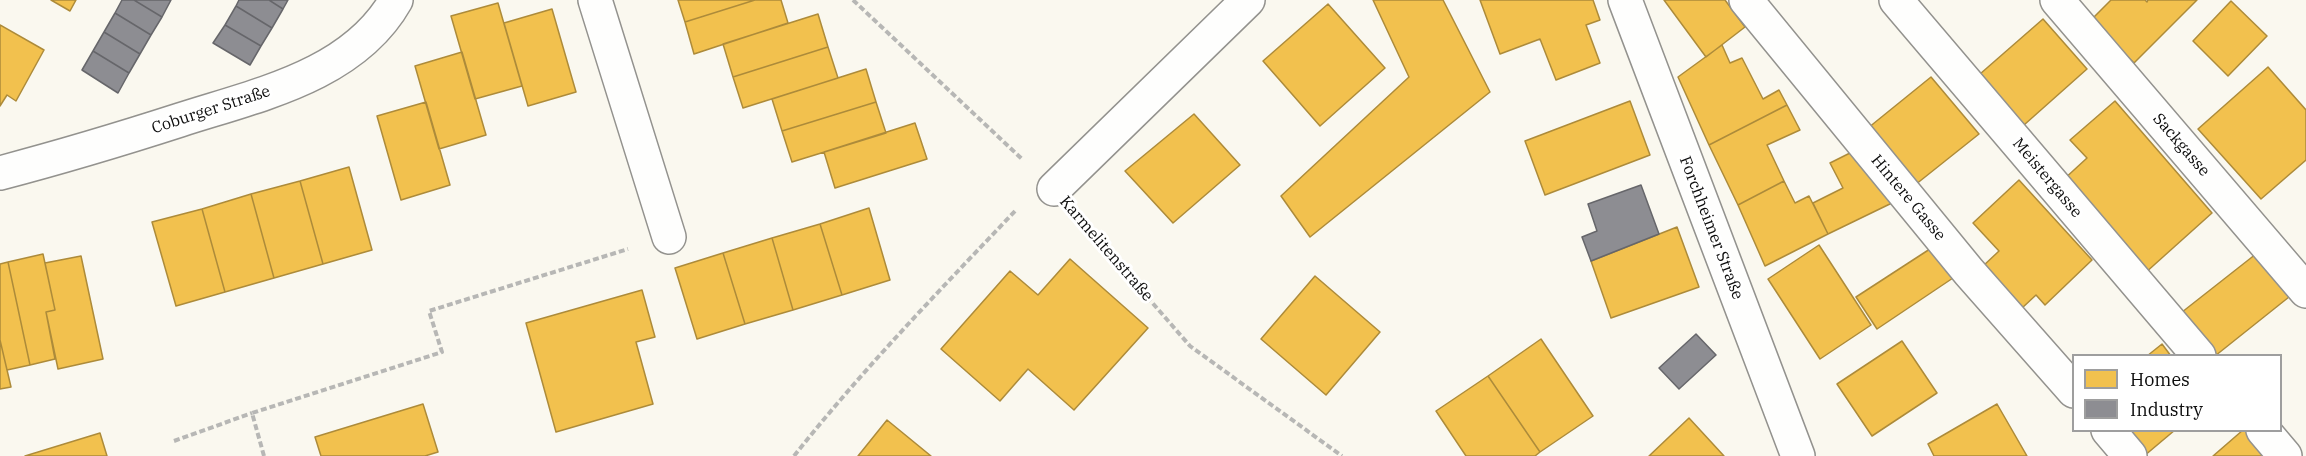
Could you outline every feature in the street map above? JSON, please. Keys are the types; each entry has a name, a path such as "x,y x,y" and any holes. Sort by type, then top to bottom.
{"street":[{"name":"Coburger Straße","path":"0,173 87,150 291,84 330,64 364,40 396,0"},
{"path":"595,0 669,237"},
{"name":"Karmelitenstraße","path":"1049,184 1248,0"},
{"name":"Forchheimer Straße","path":"1625,0 1798,456"},
{"name":"Hintere Gasse","path":"1746,0 1955,255 2072,391"},
{"name":"Meistergasse","path":"1896,0 2197,354"},
{"name":"Sackgasse","path":"2056,0 2306,291"},
{"path":"2110,432 2130,456"},
{"path":"2265,432 2285,456"}],"path":[{"path":"794,456 894,339 1049,184 853,0"},
{"name":"Karmelitenstraße","path":"1049,184 1190,346 1342,456"},
{"path":"174,441 252,413 442,352 429,311 669,237"},
{"path":"252,413 264,456"}],"building: Homes":[{"path":"51,0 76,0 70,11"},
{"path":"678,0 755,0 685,22"},
{"path":"755,0 781,0 788,23 694,54 685,22"},
{"path":"1373,0 1443,0 1490,92 1310,237 1281,196 1409,77"},
{"path":"1480,0 1593,0 1600,20 1586,25 1600,63 1556,80 1540,39 1500,54"},
{"path":"1664,0 1725,0 1745,27 1706,57"},
{"path":"2111,0 2145,0 2147,2 2148,0 2197,0 2134,63 2091,20"},
{"path":"2231,1 2267,36 2228,76 2193,41"},
{"path":"498,3 522,86 475,99 451,16"},
{"path":"1328,4 1385,68 1320,126 1263,61"},
{"path":"552,9 576,92 528,106 504,23"},
{"path":"818,14 828,47 733,77 723,44"},
{"path":"2043,19 2087,69 2024,125 1980,74"},
{"path":"0,25 44,50 16,101 7,95 0,106"},
{"path":"1722,45 1730,63 1742,58 1763,99 1779,90 1787,105 1709,145 1678,77"},
{"path":"828,47 838,78 743,108 733,77"},
{"path":"462,52 486,135 439,149 415,66"},
{"path":"2268,67 2306,110 2306,160 2261,199 2198,129"},
{"path":"866,69 876,102 782,131 772,99"},
{"path":"1931,77 1979,134 1915,185 1868,128"},
{"path":"1630,101 1650,155 1545,195 1525,141"},
{"path":"2115,101 2212,213 2144,274 2062,181 2087,158 2070,140"},
{"path":"426,102 450,185 401,200 377,116"},
{"path":"876,102 886,133 792,162 782,131"},
{"path":"1787,105 1800,130 1767,145 1784,181 1738,205 1709,145"},
{"path":"1194,114 1240,165 1173,223 1125,171"},
{"path":"915,123 927,159 835,188 824,152"},
{"path":"1852,152 1894,202 1828,234 1813,203 1843,188 1830,163"},
{"path":"349,167 372,250 323,264 300,181"},
{"path":"2019,180 2092,260 2045,305 2036,295 2021,309 1982,267 1999,251 1973,223"},
{"path":"300,181 323,264 274,278 251,194"},
{"path":"1784,181 1795,203 1809,196 1828,234 1765,266 1738,205"},
{"path":"251,194 274,278 225,292 202,209"},
{"path":"869,208 890,280 842,295 820,224"},
{"path":"202,209 225,292 176,306 152,222"},
{"path":"820,224 842,295 793,310 772,238"},
{"path":"1677,227 1699,287 1611,318 1591,261"},
{"path":"772,238 793,310 745,324 723,253"},
{"path":"1819,245 1871,325 1820,359 1768,279"},
{"path":"1933,247 1953,278 1877,329 1856,297"},
{"path":"2261,250 2294,293 2218,354 2206,354 2177,316"},
{"path":"723,253 745,324 697,339 675,268"},
{"path":"43,254 55,310 46,312 55,359 30,365 8,262"},
{"path":"81,256 103,359 58,369 46,312 55,310 45,263"},
{"path":"1070,259 1148,328 1074,410 1028,369 1000,401 941,349 1010,271 1038,295"},
{"path":"8,262 30,365 7,370 0,340 0,264"},
{"path":"1315,276 1380,332 1326,395 1261,339"},
{"path":"642,290 655,337 636,342 653,404 556,432 526,323"},
{"path":"1541,339 1593,416 1540,452 1488,376"},
{"path":"0,340 11,387 0,389"},
{"path":"1902,341 1937,393 1872,436 1837,384"},
{"path":"2162,344 2170,354 2150,354"},
{"path":"1488,376 1540,452 1535,456 1466,456 1436,411"},
{"path":"423,404 438,452 425,456 321,456 315,437"},
{"path":"1997,404 2027,456 1934,456 1928,444"},
{"path":"1689,418 1724,456 1649,456"},
{"path":"887,420 931,456 858,456"},
{"path":"2124,432 2173,432 2144,456"},
{"path":"2241,432 2250,432 2269,456 2213,456"},
{"path":"100,433 107,456 25,456"}],"building: Industry":[{"path":"122,0 134,0 162,17 151,35 115,13"},
{"path":"134,0 171,0 162,17"},
{"path":"239,0 269,0 283,9 272,28 236,6"},
{"path":"269,0 288,0 283,9"},
{"path":"236,6 272,28 261,46 225,25"},
{"path":"115,13 151,35 140,54 104,32"},
{"path":"225,25 261,46 250,65 213,43"},
{"path":"104,32 140,54 129,73 93,51"},
{"path":"93,51 129,73 118,93 82,70"},
{"path":"1641,185 1659,234 1591,261 1582,237 1597,231 1588,204"},
{"path":"1696,334 1716,355 1679,389 1659,368"}]}
